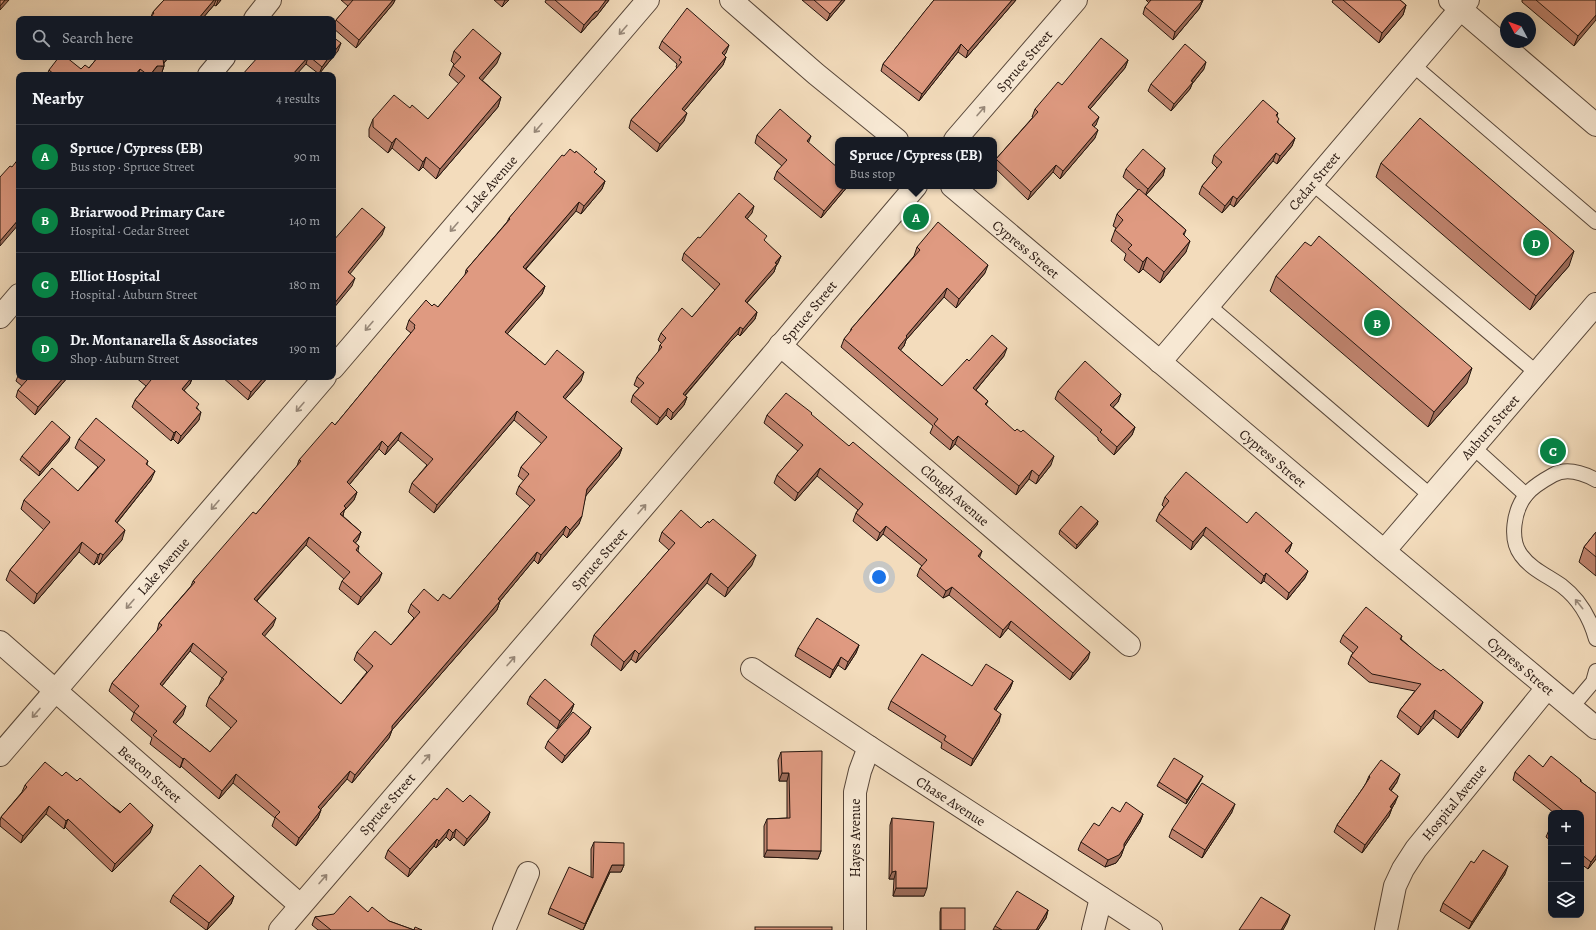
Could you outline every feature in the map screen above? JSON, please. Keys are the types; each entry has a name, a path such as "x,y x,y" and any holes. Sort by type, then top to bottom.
{"street":[{"path":"257,16 270,0"},
{"name":"Lake Avenue","path":"336,364 648,0"},
{"path":"731,0 816,74 893,137"},
{"name":"Spruce Street","path":"958,137 1076,0"},
{"path":"1459,3 1596,124"},
{"name":"Cedar Street","path":"1160,362 1413,65 1459,3"},
{"path":"212,72 222,60"},
{"name":"Spruce Street","path":"280,930 656,492 913,189"},
{"name":"Cypress Street","path":"956,189 1596,728"},
{"path":"0,317 16,298"},
{"name":"Auburn Street","path":"1384,551 1596,304"},
{"name":"Clough Avenue","path":"780,345 1129,645"},
{"name":"Lake Avenue","path":"0,756 322,380"},
{"name":"Beacon Street","path":"0,642 300,905"},
{"name":"Chase Avenue","path":"752,669 869,747 1151,930"},
{"name":"Hospital Avenue","path":"1386,930 1395,886 1416,849 1547,688"},
{"name":"Hayes Avenue","path":"855,930 855,792 860,771 869,747"},
{"path":"504,930 528,873"},
{"path":"1093,930 1101,898"}],"lane":[{"path":"1413,65 1596,222"},
{"path":"1312,183 1536,373"},
{"path":"1208,305 1431,496"},
{"path":"1473,447 1526,494"},
{"path":"1596,480 1586,474 1570,471 1555,474 1526,494 1518,509 1514,540 1520,554 1529,565 1562,587 1573,597 1583,609 1596,638"},
{"path":"1571,708 1593,682 1596,671"}],"building":[{"path":"0,0 5,0 0,6"},
{"path":"164,0 214,0 201,16 152,16 154,13 153,12"},
{"path":"353,0 393,0 359,40 336,20"},
{"path":"555,0 606,0 598,11 595,12 584,25"},
{"path":"814,0 842,0 830,14"},
{"path":"934,0 1012,0 968,51 961,44 922,94 883,64"},
{"path":"1151,0 1202,1 1175,32 1145,7"},
{"path":"1343,0 1400,0 1406,5 1382,33"},
{"path":"1536,0 1596,0 1596,15 1578,36"},
{"path":"687,8 729,45 722,53 726,57 682,109 687,113 660,144 631,120 682,62 679,60 681,57 662,41"},
{"path":"473,29 501,53 479,78 501,97 440,169 426,157 423,162 396,138 392,143 373,127 373,119 394,95 410,108 412,105 428,119 465,76 453,66 461,57 454,51"},
{"path":"1101,38 1128,60 1088,107 1099,117 1092,125 1098,130 1063,171 1056,165 1031,192 997,160 997,158 1038,112 1035,109 1058,82 1062,85"},
{"path":"336,39 341,43 336,49"},
{"path":"1185,44 1206,62 1191,81 1193,82 1174,104 1151,84"},
{"path":"57,60 70,60 81,69 85,65 89,68 96,60 163,60 164,66 157,66 152,72 144,72 140,69 138,72 51,72 49,70"},
{"path":"255,60 305,60 295,72 245,72"},
{"path":"314,60 327,60 322,67"},
{"path":"1263,100 1278,113 1276,115 1279,119 1277,122 1295,138 1280,156 1276,153 1237,199 1233,196 1225,206 1202,186 1222,162 1214,155"},
{"path":"780,109 811,136 807,141 835,165 835,189 842,189 824,211 777,171 787,160 757,135"},
{"path":"1420,118 1574,251 1536,296 1381,163"},
{"path":"570,149 575,153 576,151 597,169 594,172 605,181 584,206 579,202 523,267 545,286 505,332 545,365 557,350 584,372 563,397 622,448 587,489 582,516 570,530 566,526 541,555 537,552 498,599 500,601 392,726 392,730 355,775 350,771 318,807 321,810 299,838 275,817 280,812 236,774 222,791 184,758 183,759 153,735 157,731 134,712 139,706 112,683 162,625 159,623 195,582 193,581 253,512 256,514 301,461 299,460 332,422 335,425 415,328 415,325 409,320 426,300 432,306 434,304 438,307 468,271 466,270 510,219 509,218 562,155 564,156","holes":["517,411 547,437 521,467 529,474 519,486 535,500 450,599 443,594 438,601 424,589 411,604 420,612 391,645 375,631 357,652 373,666 341,704 262,634 276,618 254,599 309,537 350,572 342,581 361,597 382,573 356,550 359,546 353,541 361,532 340,514 346,508 344,506 357,492 347,482 382,441 388,447 401,432 433,459 412,483 437,505","193,643 227,672 222,678 224,679 209,697 237,721 210,752 173,722 186,706 160,684"]},
{"path":"1143,149 1165,168 1148,189 1126,169"},
{"path":"16,162 16,222 0,241 0,177 10,166 12,167"},
{"path":"1139,189 1186,230 1183,234 1190,241 1164,272 1147,257 1143,262 1128,249 1132,245 1115,230 1123,220 1117,214"},
{"path":"739,193 754,206 745,217 767,236 764,240 781,256 775,263 777,264 745,301 757,312 743,329 740,327 683,394 687,397 673,413 668,408 660,418 633,395 644,383 637,377 662,347 660,345 666,338 661,333 682,308 692,317 720,284 684,253 698,237 700,238"},
{"path":"362,208 385,227 348,272 355,278 336,301 336,238"},
{"path":"938,222 988,265 959,299 947,288 906,336 907,337 898,348 942,386 967,359 969,361 992,335 1007,348 973,388 988,401 985,404 1015,431 1017,429 1021,432 1023,430 1054,456 1039,476 1032,470 1019,486 958,436 953,441 934,424 938,419 844,339 920,250 917,247"},
{"path":"1319,236 1472,368 1434,412 1276,276 1305,242 1311,246"},
{"path":"1085,361 1121,394 1110,405 1135,427 1117,447 1100,432 1102,430 1058,391"},
{"path":"27,380 61,380 38,407 18,390"},
{"path":"151,380 190,380 182,389 199,404 196,408 201,412 181,436 176,431 174,433 135,400"},
{"path":"237,380 261,380 251,392"},
{"path":"786,393 812,413 811,414 849,446 853,442 982,551 978,556 1090,652 1073,673 1011,621 1003,630 952,587 946,591 920,568 927,560 886,526 880,533 856,513 863,504 820,468 798,493 777,475 803,445 767,415"},
{"path":"96,418 148,461 146,464 155,471 115,521 125,530 103,555 100,553 98,555 82,542 37,594 10,570 50,522 24,500 52,468 78,491 105,460 79,439"},
{"path":"52,421 70,437 40,472 22,456"},
{"path":"1186,472 1247,523 1256,512 1292,543 1285,551 1308,571 1289,593 1266,573 1264,576 1206,527 1193,542 1159,514 1169,501 1165,497"},
{"path":"1081,506 1098,521 1077,545 1060,530"},
{"path":"681,510 701,528 708,521 709,523 713,519 756,555 728,588 711,573 639,654 635,650 624,662 594,635 675,543 662,532"},
{"path":"1596,532 1596,557 1584,547"},
{"path":"1366,607 1402,636 1400,639 1435,667 1441,671 1443,669 1483,702 1461,730 1435,710 1421,727 1400,710 1421,684 1372,674 1351,656 1358,647 1343,635"},
{"path":"817,618 859,645 848,662 841,657 833,670 798,648"},
{"path":"922,654 972,686 986,664 1013,681 994,709 1001,714 973,759 944,740 946,736 891,701"},
{"path":"545,679 574,704 560,721 530,696"},
{"path":"573,712 591,727 565,756 548,741"},
{"path":"822,751 821,851 767,850 767,819 790,818 789,773 782,773 781,752"},
{"path":"1529,755 1543,767 1551,756 1596,793 1596,855 1591,862 1584,856 1584,810 1562,810 1515,772"},
{"path":"1174,758 1203,776 1187,800 1159,782"},
{"path":"1381,760 1400,774 1389,789 1398,796 1390,807 1392,808 1365,845 1337,825"},
{"path":"45,762 62,776 66,772 77,781 80,778 120,813 130,803 153,825 115,864 68,819 66,821 49,806 23,836 1,817 27,787 25,785"},
{"path":"1202,783 1235,804 1205,850 1172,829"},
{"path":"447,788 463,802 470,795 490,812 467,839 456,829 453,833 449,829 439,841 437,839 410,869 388,850 434,798 437,800"},
{"path":"1126,802 1143,814 1124,844 1124,848 1119,855 1108,860 1081,842 1094,823 1099,826 1112,807 1120,812"},
{"path":"892,818 934,822 927,888 896,888 896,871 892,872"},
{"path":"594,842 624,843 624,865 612,865 585,924 550,908 569,867 593,878"},
{"path":"1483,850 1508,866 1472,922 1443,903 1471,861 1474,863"},
{"path":"200,865 234,896 209,923 173,895"},
{"path":"1017,891 1048,910 1036,930 1002,930 995,926"},
{"path":"350,896 368,912 372,907 389,921 414,930 331,930 315,917 334,914"},
{"path":"1261,897 1290,915 1281,930 1239,930"},
{"path":"941,908 965,908 965,930 941,930"},
{"path":"415,927 422,930 414,930"},
{"path":"755,927 832,927 832,930 755,930"}],"place":[{"name":"Spruce / Cypress (EB)","path":"916,217"},
{"name":"Dr. Montanarella & Associates","path":"1536,243"},
{"name":"Briarwood Primary Care","path":"1377,323"},
{"name":"Elliot Hospital","path":"1553,451"}]}
